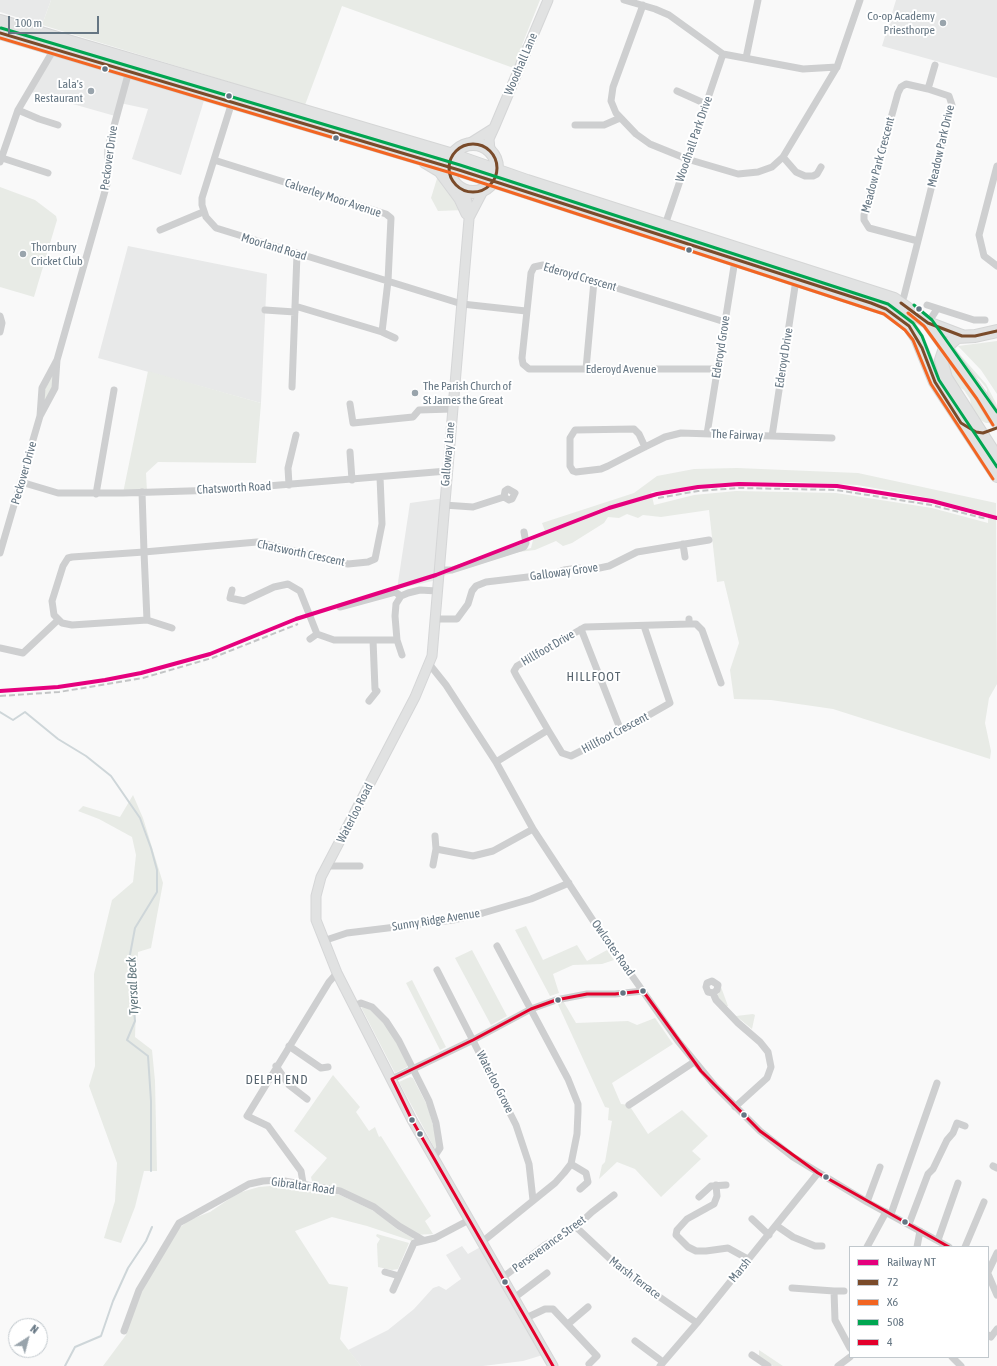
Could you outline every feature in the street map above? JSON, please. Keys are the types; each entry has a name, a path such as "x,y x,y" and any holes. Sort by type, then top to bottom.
{"highway":[{"path":"0,21 453,155 495,176 735,260 886,309 909,326 922,348 935,382 997,476"},
{"path":"0,33 450,168 495,176 665,225 824,276 901,303 928,323 962,336"},
{"path":"478,144 490,150 497,164 495,176 483,191 471,193 464,191 451,179 450,168 453,155 458,149 467,145 478,144"},
{"path":"928,323 981,396 997,422"},
{"path":"996,331 975,336 962,336 954,339 945,348 941,360 944,372 992,450 997,467"},
{"path":"961,423 969,429 981,432 997,428"}],"main road":[{"name":"Woodhall Lane","path":"490,150 489,139 548,0"},
{"path":"467,145 494,128"},
{"path":"411,156 438,172 458,199 469,219"},
{"name":"Galloway Lane","path":"430,665 434,645 438,570 469,219 468,206 464,191"},
{"name":"Galloway Lane","path":"469,219 474,205 483,191"},
{"name":"Waterloo Road","path":"430,665 327,866 318,888 315,906 316,920 323,941 337,973 412,1120 553,1366"}],"street":[{"path":"624,0 643,5 669,15 723,54 803,69 837,67"},
{"path":"746,58 758,0"},
{"path":"643,5 613,87 610,101 620,118 636,134 650,144 687,159 738,174 758,172 772,167 783,157 837,67 860,0"},
{"path":"48,173 1,160 18,110 54,49"},
{"name":"Woodhall Park Drive","path":"665,225 723,54"},
{"path":"928,89 935,64"},
{"name":"Peckover Drive","path":"40,416 55,388 57,360 107,184 108,148 129,71"},
{"name":"Meadow Park Crescent","path":"918,241 869,228 864,220 898,93 901,87 906,84 928,89"},
{"name":"Meadow Park Drive","path":"918,241 952,105 949,96 928,89"},
{"path":"678,91 706,104"},
{"path":"160,230 203,212 202,198 232,102"},
{"path":"18,110 58,125"},
{"path":"575,126 604,125 620,118"},
{"path":"783,157 796,172 805,176 813,176 817,174 821,167"},
{"name":"Calverley Moor Avenue","path":"214,160 389,216 392,220 388,281 382,332"},
{"path":"997,166 979,235 984,256 997,266"},
{"name":"Moorland Road","path":"203,212 210,223 221,231 462,304 526,311"},
{"path":"901,303 918,241"},
{"path":"292,387 297,254"},
{"name":"Ederoyd Grove","path":"707,434 735,260"},
{"name":"Ederoyd Crescent","path":"525,367 522,358 526,311 531,273 537,265 543,265 725,322"},
{"name":"Ederoyd Drive","path":"772,436 796,280"},
{"path":"586,369 594,281"},
{"path":"927,305 974,320 985,320"},
{"path":"265,310 295,309 382,332 395,338"},
{"path":"928,323 937,309"},
{"path":"0,316 2,323 0,332"},
{"name":"Peckover Drive","path":"0,553 40,416 42,388 57,360"},
{"name":"Ederoyd Avenue","path":"525,367 533,370 717,369"},
{"path":"96,494 114,390"},
{"path":"350,404 353,423 384,421 402,414 413,417 419,410 452,409"},
{"name":"The Fairway","path":"645,448 639,434 634,429 574,430 570,438 570,466 573,471 576,472 601,469 645,448 665,437 681,433 832,438"},
{"path":"289,485 288,468 296,435"},
{"path":"350,452 352,480"},
{"name":"Chatsworth Road","path":"21,482 58,493 96,494 220,490 447,472"},
{"name":"Chatsworth Crescent","path":"58,620 52,610 52,600 63,566 68,558 257,542 348,564 368,562 375,559 377,556 382,524 380,477"},
{"path":"142,492 147,620"},
{"path":"444,505 473,507 504,497"},
{"path":"438,570 452,570 524,547 526,543 524,532"},
{"name":"Galloway Grove","path":"436,619 457,619 468,604 472,591 476,586 486,582 553,574 571,569 590,570 609,566 637,552 709,540"},
{"path":"683,544 685,557"},
{"path":"232,590 228,602 244,601 274,587 288,584 300,591 316,634"},
{"path":"402,655 397,640 395,616 396,604 401,596 408,593 420,590 437,591"},
{"path":"340,607 395,592 401,596"},
{"path":"0,648 23,653 58,620 72,626 147,620 172,628"},
{"name":"Hillfoot Drive","path":"548,730 516,675 515,668 581,629 590,626 644,626 689,621 696,624 702,630 721,683"},
{"name":"Hillfoot Crescent","path":"548,730 562,753 571,756 621,731 670,703 644,626"},
{"path":"581,629 621,731"},
{"path":"310,639 316,634"},
{"path":"316,634 334,640 397,640"},
{"path":"369,701 377,691 374,689 373,640"},
{"name":"Owlcotes Road","path":"430,665 446,685 496,762 533,829 594,922 694,1062 760,1131 818,1173 947,1246"},
{"path":"496,762 548,730"},
{"path":"436,849 473,856 493,851 533,829"},
{"path":"433,865 436,849 435,836"},
{"path":"327,866 360,866"},
{"name":"Sunny Ridge Avenue","path":"323,941 347,933 453,920 531,899 569,883"},
{"path":"482,1242 555,1183 571,1164 577,1134 578,1104 568,1079 496,946"},
{"name":"Waterloo Grove","path":"437,970 516,1125 529,1164 533,1200"},
{"path":"303,1183 301,1171 268,1126 247,1116 276,1066 329,982 337,973"},
{"path":"392,1079 473,1040 531,1009 556,1000 587,994 615,994 643,991"},
{"path":"713,993 716,1000 729,1015 760,1042 768,1052 771,1067 767,1078 735,1106"},
{"path":"354,1006 361,1003 368,1004 386,1022 399,1041 429,1101 440,1142 440,1148 434,1157"},
{"path":"289,1046 321,1068 328,1067"},
{"path":"629,1105 694,1062"},
{"path":"276,1066 289,1085 307,1099"},
{"path":"868,1246 888,1213 938,1083"},
{"path":"909,1224 928,1174 933,1169 947,1140 953,1133 957,1123 965,1126"},
{"path":"571,1164 586,1173 588,1182 580,1189"},
{"path":"867,1202 880,1167"},
{"name":"Marsh","path":"661,1364 777,1226 818,1173"},
{"name":"Gibraltar Road","path":"124,1330 139,1290 179,1223 249,1184 263,1181 303,1183 340,1191 374,1207 399,1226 423,1240"},
{"path":"938,1240 958,1184"},
{"path":"716,1185 717,1196 714,1204 687,1219 677,1230 676,1235 692,1249 706,1251 728,1248 748,1259"},
{"path":"699,1197 707,1188 716,1185 726,1185"},
{"name":"Perseverance Street","path":"502,1278 545,1245 576,1227 614,1195"},
{"path":"965,1246 984,1202"},
{"path":"752,1219 769,1235"},
{"path":"393,1290 397,1285 399,1276 411,1247 418,1241 435,1238 469,1220"},
{"path":"777,1226 793,1236 816,1246 822,1246"},
{"name":"Marsh Terrace","path":"576,1227 625,1273 697,1323"},
{"path":"917,1246 920,1230"},
{"path":"997,1253 991,1277 997,1295"},
{"path":"385,1272 399,1276"},
{"path":"514,1298 547,1273"},
{"path":"792,1288 844,1292"},
{"path":"834,1291 835,1320 849,1346"},
{"path":"568,1324 588,1306"},
{"path":"526,1318 545,1309 553,1309 597,1356 589,1364"},
{"path":"989,1336 991,1337 997,1329"},
{"path":"635,1341 661,1364"},
{"path":"752,1355 768,1366"},
{"path":"838,1366 849,1358"},
{"path":"953,1358 961,1366"}],"shaded area":[{"path":"0,0 51,0 42,25 0,12"},
{"path":"51,0 540,0 522,45 529,45 519,70 342,6 305,105 42,25"},
{"name":"Co-op Academy Priesthorpe","path":"896,0 997,0 997,78 882,46"},
{"path":"54,49 206,94 181,175 132,159 148,109 120,103 115,116 27,91"},
{"path":"439,172 464,210 438,211 431,198"},
{"name":"Thornbury Cricket Club","path":"0,187 35,200 56,216 57,220 34,297 0,287"},
{"path":"128,246 267,274 261,403 98,358"},
{"path":"997,341 997,394 981,370 958,346"},
{"path":"955,349 986,384 997,405 997,412 987,396 987,389 980,380 974,376 954,350"},
{"path":"948,360 960,375 992,423 986,423 980,420 971,406 970,399 964,390 959,387 950,373"},
{"path":"54,367 54,384 43,407 45,390"},
{"path":"148,371 261,403 256,463 158,462 146,473 147,492 123,493"},
{"path":"737,468 858,473 996,503 997,684 989,698 985,723 991,751 990,759 833,709 771,700 734,699 730,670 739,643 724,581 717,582 709,510 661,517 643,515 638,518 627,514 619,518 608,517 604,523 572,543 563,546 556,541 535,550 519,552 443,576 443,573 531,548 533,540 531,537 545,531 542,523 634,493 657,476 694,469","holes":["791,482 857,485 919,496 988,513 988,523 932,508 836,493 736,491 694,495 654,505 651,492 726,483"]},
{"path":"445,498 437,580 397,589 410,503"},
{"path":"133,795 143,818 163,883 151,948 138,952 135,1037 152,1050 155,1081 157,1171 144,1171 135,1207 121,1243 104,1238 115,1201 117,1163 89,1086 95,1066 94,974 112,900 133,882 136,855 132,837 99,819 78,811 83,806 120,817"},
{"path":"526,926 543,960 577,945 587,961 607,950 614,960 602,964 573,965 553,974 559,993 550,996 515,930"},
{"path":"472,950 507,1016 491,1025 455,958"},
{"path":"412,980 446,1047 440,1050 406,983"},
{"path":"721,987 728,1006 725,1007 717,997"},
{"path":"562,999 576,1023 628,1021 637,1025 655,1018 673,1044 612,1083 621,1104 629,1105 648,1134 682,1110 708,1136 692,1151 701,1159 661,1197 635,1169 617,1162 599,1179 602,1165 605,1162 612,1121 608,1120 609,1108 605,1107 556,1000"},
{"path":"366,1006 389,1028 408,1065 407,1067 395,1073 361,1007"},
{"path":"755,1015 752,1029 736,1016"},
{"path":"333,1075 360,1107 356,1112 369,1131 375,1127 379,1137 381,1136 431,1216 425,1221 433,1234 414,1235 340,1191 313,1185 311,1177 327,1158 294,1131"},
{"path":"410,1077 413,1078 428,1107 438,1144 436,1151 399,1082"},
{"path":"281,1185 320,1190 340,1195 375,1211 397,1229 413,1238 412,1241 367,1226 332,1217 295,1231 329,1284 348,1287 340,1339 361,1366 103,1366 126,1335 137,1299 177,1230 189,1220 210,1212 238,1193 259,1187"},
{"path":"377,1234 409,1243 398,1269 392,1270 378,1267 377,1244 380,1239 376,1236"},
{"path":"484,1245 546,1354 523,1361 483,1366 361,1366 348,1350 388,1330 414,1309 433,1288 439,1286 446,1290 461,1279 446,1255 462,1246 468,1254"},
{"path":"759,1350 783,1366 773,1366 759,1356"}],"waterway":[{"name":"Tyersal Beck","path":"0,712 13,720 25,712 58,739 86,756 111,776 140,818 151,848 157,870 157,892 135,928 129,960 135,1021 127,1040 148,1056 151,1101 151,1171"},
{"name":"Tyersal Beck","path":"65,1366 75,1347 101,1336 113,1301 128,1268 146,1241 152,1227"}],"railway":[{"path":"658,498 698,491 739,488 836,490 931,505 987,519"},
{"path":"0,696 59,692 143,678 212,658 298,624"}],"rail line":[{"name":"NT","path":"0,691 58,687 105,680 141,673 210,654 296,619 436,575 609,508 657,494 698,487 739,484 837,486 932,501 997,518"}],"transit line":[{"name":"508","path":"1,28 460,165 888,304 913,323 922,336 939,380 997,467"},
{"name":"72","path":"0,33 459,170 871,303 886,309 909,326 922,348 935,382 961,423 976,432 983,433 997,428"},
{"name":"X6","path":"0,38 458,175 884,314 905,330 913,340 931,384 993,479"},
{"name":"72","path":"468,144 478,144 490,151 497,163 497,168 497,173 490,185 478,192 468,192 460,188 453,181 449,173 449,163 453,155 460,148 468,144"},
{"name":"72","path":"901,303 928,323 962,336 975,336 997,331"},
{"name":"508","path":"914,305 932,320 997,412"},
{"name":"X6","path":"908,313 924,326 977,399 993,425"},
{"name":"4","path":"643,991 701,1071 760,1131 818,1173 947,1246"},
{"name":"4","path":"392,1079 473,1040 531,1009 556,1000 587,994 615,994 643,991"},
{"name":"4","path":"392,1079 412,1120 553,1366"}],"place":[{"name":"Co-op Academy Priesthorpe","path":"943,23"},
{"name":"Lala's Restaurant","path":"91,91"},
{"name":"Thornbury Cricket Club","path":"23,254"},
{"name":"The Parish Church of St James the Great","path":"415,393"}],"district":[{"name":"HILLFOOT","path":"594,677"},
{"name":"DELPH END","path":"277,1080"}]}
